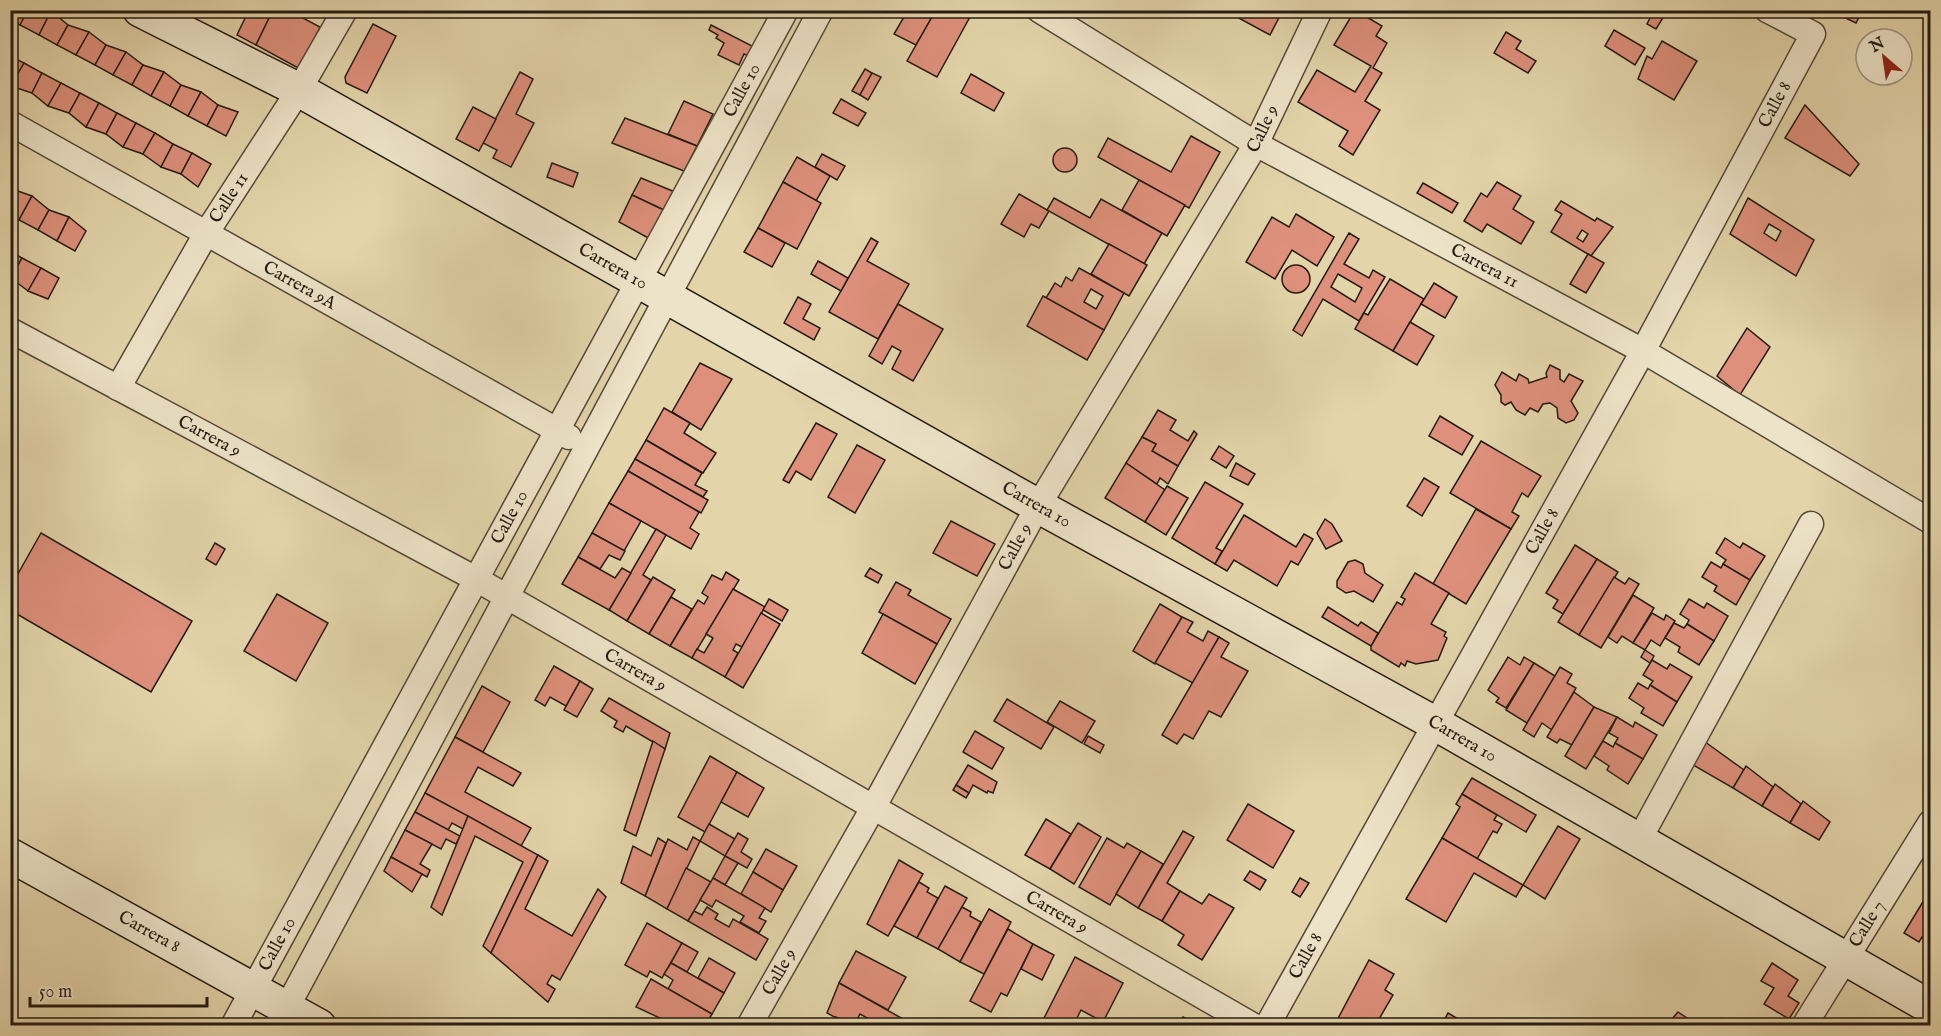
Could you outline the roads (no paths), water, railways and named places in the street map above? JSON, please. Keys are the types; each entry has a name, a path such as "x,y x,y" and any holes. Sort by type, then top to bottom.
{"street":[{"name":"Carrera 10","path":"140,10 299,90 1038,506 1436,723 1930,1007"},
{"name":"Calle 11","path":"118,388 207,232 299,90 345,10"},
{"name":"Calle 10","path":"233,1026 786,10"},
{"name":"Calle 10","path":"282,1017 821,10"},
{"name":"Carrera 11","path":"1039,10 1256,144 1643,351 1930,521"},
{"name":"Calle 9","path":"749,1026 873,808 1038,506 1256,144 1320,10"},
{"name":"Calle 8","path":"1267,1026 1643,351 1813,34 1767,10"},
{"name":"Carrera 9A","path":"10,123 558,429 586,448"},
{"name":"Carrera 9","path":"10,330 476,579 1254,1026"},
{"path":"1640,840 1811,524"},
{"name":"Calle 7","path":"1804,1026 1930,823"},
{"name":"Carrera 8","path":"10,855 252,990 282,1017 319,1026"}]}
